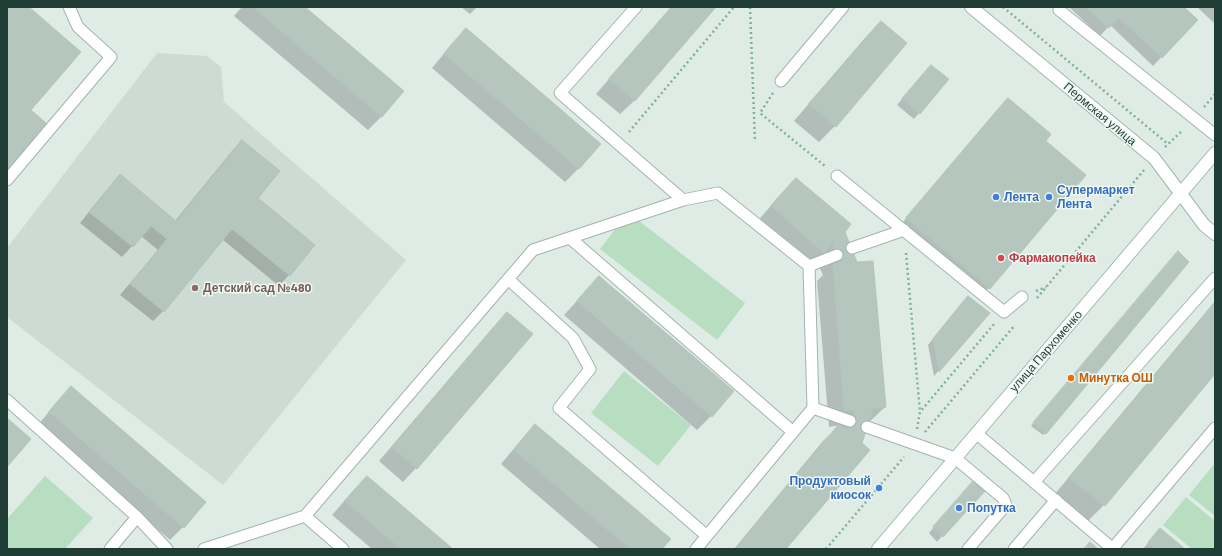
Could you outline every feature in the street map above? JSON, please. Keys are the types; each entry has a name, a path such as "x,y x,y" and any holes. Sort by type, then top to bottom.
{"street":[{"name":"Пермская улица","path":"971,7 1154,158 1204,225 1215,234"},
{"name":"улица Пархоменко","path":"878,549 1215,153"}],"lane":[{"path":"7,180 111,57 78,27 69,7"},
{"path":"636,7 560,93 683,200"},
{"path":"781,81 843,7"},
{"path":"1059,10 1215,135"},
{"path":"836,176 1004,312 1022,297"},
{"path":"204,549 305,516 532,250 683,200 718,193 809,266 813,408 696,549"},
{"path":"852,248 904,230"},
{"path":"570,238 792,432"},
{"path":"809,266 837,255"},
{"path":"1034,482 1215,278"},
{"path":"508,279 572,338 590,369 559,408 707,536"},
{"path":"7,400 138,517 167,549"},
{"path":"813,408 850,421"},
{"path":"867,427 955,458 1003,498 1006,505 968,549"},
{"path":"976,433 1113,549 1215,428"},
{"path":"1014,549 1056,500"},
{"path":"305,516 343,549"},
{"path":"110,549 138,517"}],"path":[{"path":"618,144 734,7"},
{"path":"750,7 755,142"},
{"path":"1003,7 1168,144 1154,158 1037,298"},
{"path":"781,81 760,113 836,176"},
{"path":"904,230 920,412 916,444"},
{"path":"920,412 1004,312"},
{"path":"826,549 1017,323"}],"shaded area":[{"name":"Детский сад №480","path":"157,53 207,56 221,67 224,102 406,260 223,485 7,317 7,248"}],"green space":[{"path":"638,220 745,303 717,340 600,249 616,228"},
{"path":"624,371 691,425 658,466 591,413"},
{"path":"1215,463 1215,516 1189,495"},
{"path":"45,476 93,518 65,549 7,549 7,519"},
{"path":"1186,497 1215,521 1215,549 1192,549 1163,525"}],"building":[{"path":"7,7 29,7 81,52 31,110 46,123 46,126 8,170 7,170"},
{"path":"253,7 305,7 404,91 382,117"},
{"path":"672,7 716,7 635,101 609,79"},
{"path":"1086,7 1184,7 1198,20 1162,58 1119,18 1109,28"},
{"path":"881,21 907,43 836,127 809,104"},
{"path":"466,28 601,144 579,169 444,54"},
{"path":"931,65 949,79 920,114 902,99"},
{"name":"Лента","path":"1008,98 1051,134 1046,141 1086,175 990,289 906,218"},
{"path":"242,140 280,171 258,198 315,245 290,276 232,229 164,312 130,284 167,239 151,226 133,247 89,212 120,174 176,221"},
{"path":"796,178 851,224 845,232 857,262 873,261 886,407 873,409 862,443 870,450 786,549 735,549 839,424 847,430 855,410 844,411 833,264 840,263 832,243 824,253 771,206"},
{"path":"1178,251 1189,262 1046,434 1033,423"},
{"path":"599,276 734,391 712,417 577,301"},
{"path":"968,296 990,313 939,372 933,339"},
{"path":"1215,303 1215,374 1105,506 1069,478"},
{"path":"507,312 533,334 417,469 392,447"},
{"path":"71,386 206,502 184,528 49,412"},
{"path":"7,418 31,439 7,467"},
{"path":"535,424 671,539 662,549 630,549 514,450"},
{"path":"367,476 453,549 401,549 345,501"},
{"name":"Попутка","path":"975,479 986,490 943,537 933,527"},
{"path":"1160,528 1185,549 1155,549 1148,543"},
{"path":"1090,542 1098,549 1084,549"}],"place":[{"name":"Лента","path":"996,197"},
{"name":"Супермаркет Лента","path":"1049,197"},
{"name":"Фармакопейка","path":"1001,258"},
{"name":"Детский сад №480","path":"195,288"},
{"name":"Минутка ОШ","path":"1071,378"},
{"name":"Продуктовый киосок","path":"879,488"},
{"name":"Попутка","path":"959,508"}]}
